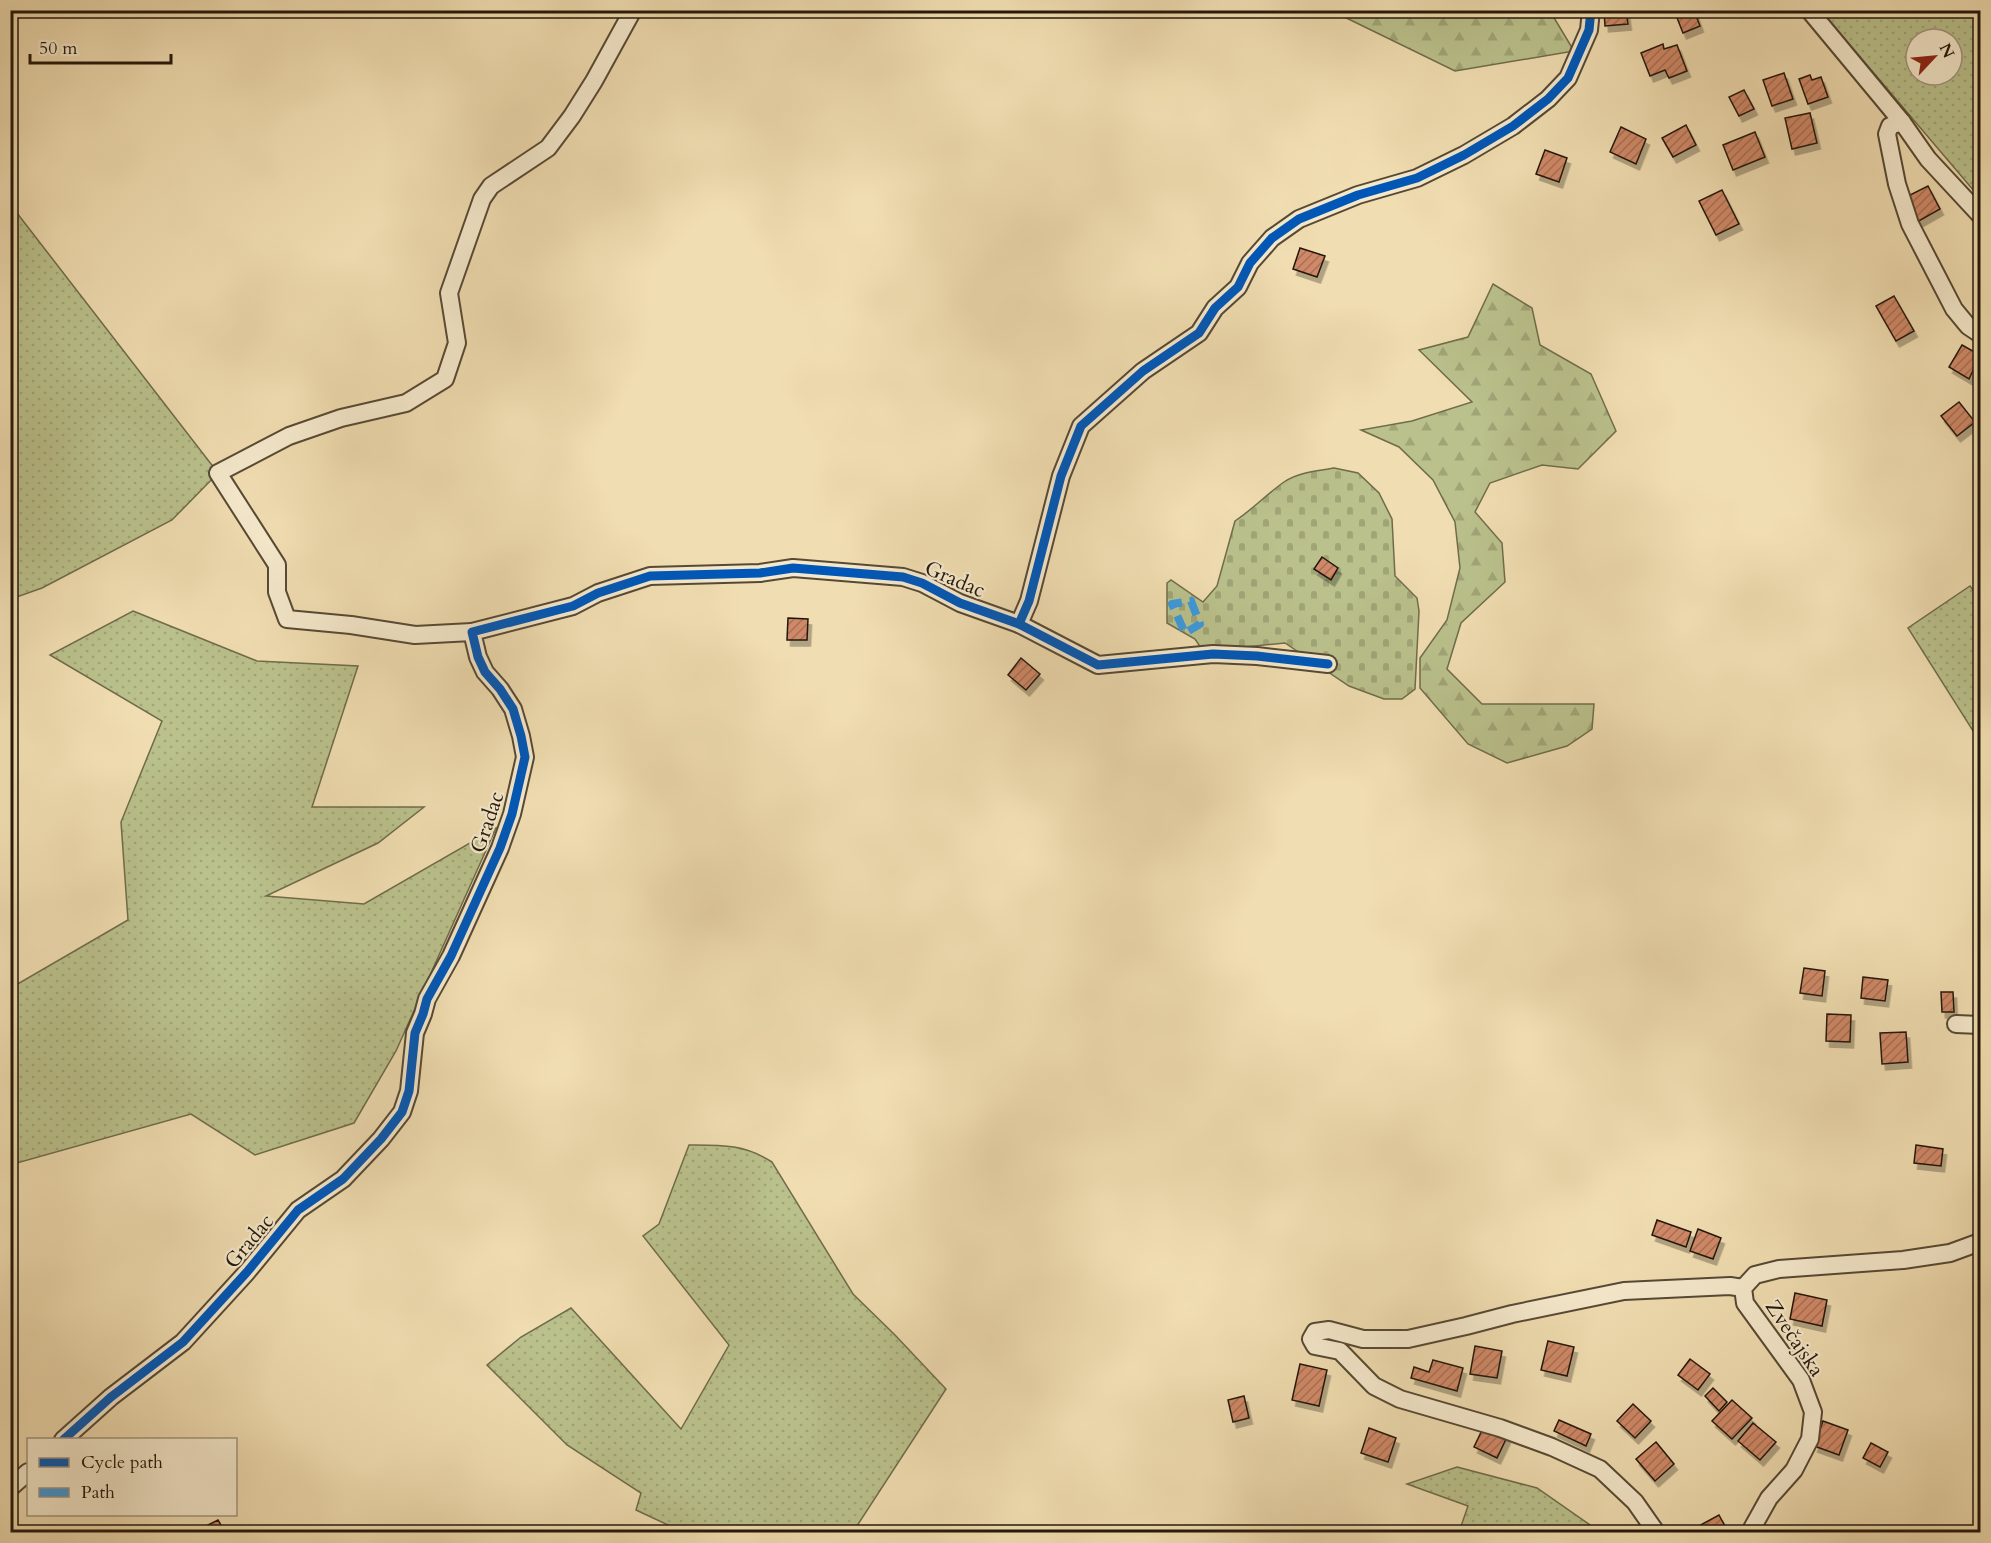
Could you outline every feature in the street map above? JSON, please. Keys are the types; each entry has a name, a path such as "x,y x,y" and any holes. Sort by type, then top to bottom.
{"street":[{"path":"472,632 415,635 351,625 287,619 277,592 277,565 218,473 289,436 341,418 406,403 445,379 457,343 448,293 482,199 491,186 548,148 588,90 633,10"},
{"path":"1019,624 1029,601 1061,476 1081,426 1143,371 1199,333 1215,308 1238,287 1250,262 1272,238 1299,219 1358,195 1417,178 1464,155 1513,126 1548,99 1568,78 1589,30 1591,10"},
{"path":"1809,10 1902,122 1928,159 1980,215"},
{"path":"1902,122 1890,126 1887,134 1897,184 1910,224 1954,309 1968,326 1980,334"},
{"name":"Gradac","path":"65,1438 111,1397 183,1342 247,1272 298,1210 343,1179 381,1139 402,1112 409,1091 415,1033 427,999 451,956 500,848 512,814 525,757 513,709 485,672 478,657 472,632 573,606 598,594 650,576 760,573 793,568 903,577 922,583 960,603 1019,624 1098,666 1212,654 1257,656 1328,664"},
{"path":"1956,1024 1980,1025"},
{"name":"Zvečajska","path":"1750,1533 1769,1498 1794,1470 1805,1449 1810,1439 1813,1412 1801,1380 1745,1303 1743,1288 1755,1275 1779,1269 1903,1260 1950,1252 1980,1242"},
{"path":"1656,1533 1635,1502 1600,1469 1552,1447 1500,1428 1400,1399 1374,1386 1340,1351 1315,1346 1311,1339 1315,1332 1329,1330 1363,1339 1408,1339 1512,1314 1624,1291 1730,1286 1743,1288"},
{"path":"10,1488 27,1473"}],"green space":[{"path":"1332,11 1550,11 1574,51 1455,71"},
{"path":"1821,11 1980,11 1980,198"},
{"path":"10,204 218,473 172,520 42,588 11,599"},
{"path":"1493,284 1532,308 1540,345 1591,374 1616,431 1578,469 1542,465 1490,483 1475,512 1502,543 1505,582 1461,623 1447,669 1482,704 1594,704 1592,729 1567,746 1507,763 1468,744 1420,688 1420,658 1447,620 1460,568 1455,522 1433,480 1399,447 1361,430 1412,421 1472,402 1419,350 1468,337"},
{"path":"1334,468 1358,473 1379,493 1392,519 1395,576 1417,598 1419,611 1415,689 1402,699 1384,699 1349,686 1285,643 1203,651 1195,639 1167,623 1167,583 1171,580 1203,602 1217,586 1235,521 1295,476"},
{"path":"1970,586 1980,599 1980,742 1908,628"},
{"path":"133,611 257,661 358,666 312,807 424,807 378,843 266,896 364,904 496,828 396,1051 354,1123 255,1155 191,1114 13,1164 11,1170 11,985 16,985 128,920 121,822 162,721 50,655"},
{"path":"689,1145 742,1149 772,1162 853,1294 946,1389 853,1532 683,1532 636,1510 641,1493 567,1445 487,1365 521,1337 571,1308 681,1429 729,1345 643,1236 659,1224"},
{"path":"1457,1467 1537,1488 1593,1527 1596,1532 1459,1532 1468,1506 1407,1484"}],"building":[{"path":"1604,10 1626,10 1628,24 1605,26"},
{"path":"1674,10 1694,10 1700,26 1683,33"},
{"path":"1663,44 1664,49 1677,45 1687,71 1669,78 1665,70 1650,76 1641,53"},
{"path":"1784,73 1793,99 1772,106 1763,80"},
{"path":"1810,75 1812,80 1821,77 1828,97 1808,104 1799,79"},
{"path":"1744,90 1754,109 1739,116 1729,97"},
{"path":"1810,113 1817,143 1792,149 1785,118"},
{"path":"1686,125 1696,145 1673,157 1662,138"},
{"path":"1621,127 1646,139 1636,164 1610,152"},
{"path":"1755,132 1765,157 1733,170 1723,145"},
{"path":"1545,150 1567,158 1559,182 1536,174"},
{"path":"1928,186 1940,209 1917,222 1904,198"},
{"path":"1722,190 1739,224 1716,235 1699,201"},
{"path":"1300,248 1325,256 1317,277 1293,269"},
{"path":"1894,296 1914,331 1896,341 1876,306"},
{"path":"1962,345 1980,355 1969,379 1949,367"},
{"path":"1959,402 1975,422 1957,436 1941,416"},
{"path":"1322,557 1338,568 1331,580 1314,569"},
{"path":"788,618 808,619 807,640 787,640"},
{"path":"1021,658 1040,674 1026,690 1008,675"},
{"path":"1804,968 1825,971 1822,996 1800,993"},
{"path":"1863,977 1888,980 1885,1001 1861,998"},
{"path":"1941,992 1953,992 1954,1012 1942,1012"},
{"path":"1827,1014 1851,1015 1850,1042 1826,1041"},
{"path":"1906,1032 1908,1062 1882,1064 1880,1033"},
{"path":"1916,1145 1943,1149 1941,1166 1914,1163"},
{"path":"1657,1220 1691,1232 1686,1247 1652,1235"},
{"path":"1698,1229 1721,1238 1713,1259 1690,1251"},
{"path":"1795,1293 1827,1300 1822,1326 1790,1319"},
{"path":"1548,1341 1574,1347 1567,1376 1541,1370"},
{"path":"1475,1346 1502,1351 1497,1378 1470,1374"},
{"path":"1690,1359 1710,1374 1698,1390 1678,1375"},
{"path":"1433,1360 1463,1368 1457,1391 1411,1378 1414,1367 1429,1372"},
{"path":"1300,1364 1327,1370 1319,1406 1292,1400"},
{"path":"1713,1388 1727,1402 1719,1411 1705,1396"},
{"path":"1244,1396 1249,1418 1233,1422 1228,1400"},
{"path":"1732,1400 1752,1418 1732,1439 1712,1421"},
{"path":"1633,1404 1651,1421 1635,1438 1617,1421"},
{"path":"1559,1420 1591,1434 1586,1446 1554,1431"},
{"path":"1823,1421 1848,1430 1839,1455 1814,1446"},
{"path":"1753,1423 1776,1442 1760,1460 1738,1441"},
{"path":"1484,1426 1507,1437 1497,1458 1474,1447"},
{"path":"1369,1428 1396,1438 1388,1462 1361,1453"},
{"path":"1656,1442 1674,1464 1655,1481 1636,1459"},
{"path":"1871,1443 1888,1452 1880,1467 1863,1458"},
{"path":"1719,1515 1726,1528 1720,1532 1698,1532 1695,1528"},
{"path":"218,1520 225,1532 194,1532"}],"marked path":[{"path":"1191,601 1200,624 1185,633 1172,604 1191,601"}],"cycle path":[{"path":"1328,664 1257,656 1213,654 1098,665 1019,624 1029,601 1061,476 1081,426 1143,371 1199,333 1215,308 1238,287 1250,263 1272,238 1299,219 1358,195 1417,178 1464,155 1513,126 1548,99 1568,78 1589,30 1591,10"},
{"path":"65,1438 111,1397 183,1342 247,1272 298,1210 343,1179 381,1139 402,1112 409,1091 415,1033 427,999 451,956 500,848 512,814 525,757 513,709 485,672 478,657 472,632 573,606 598,593 650,576 760,573 793,568 903,577 922,583 960,603 1019,624"}]}
